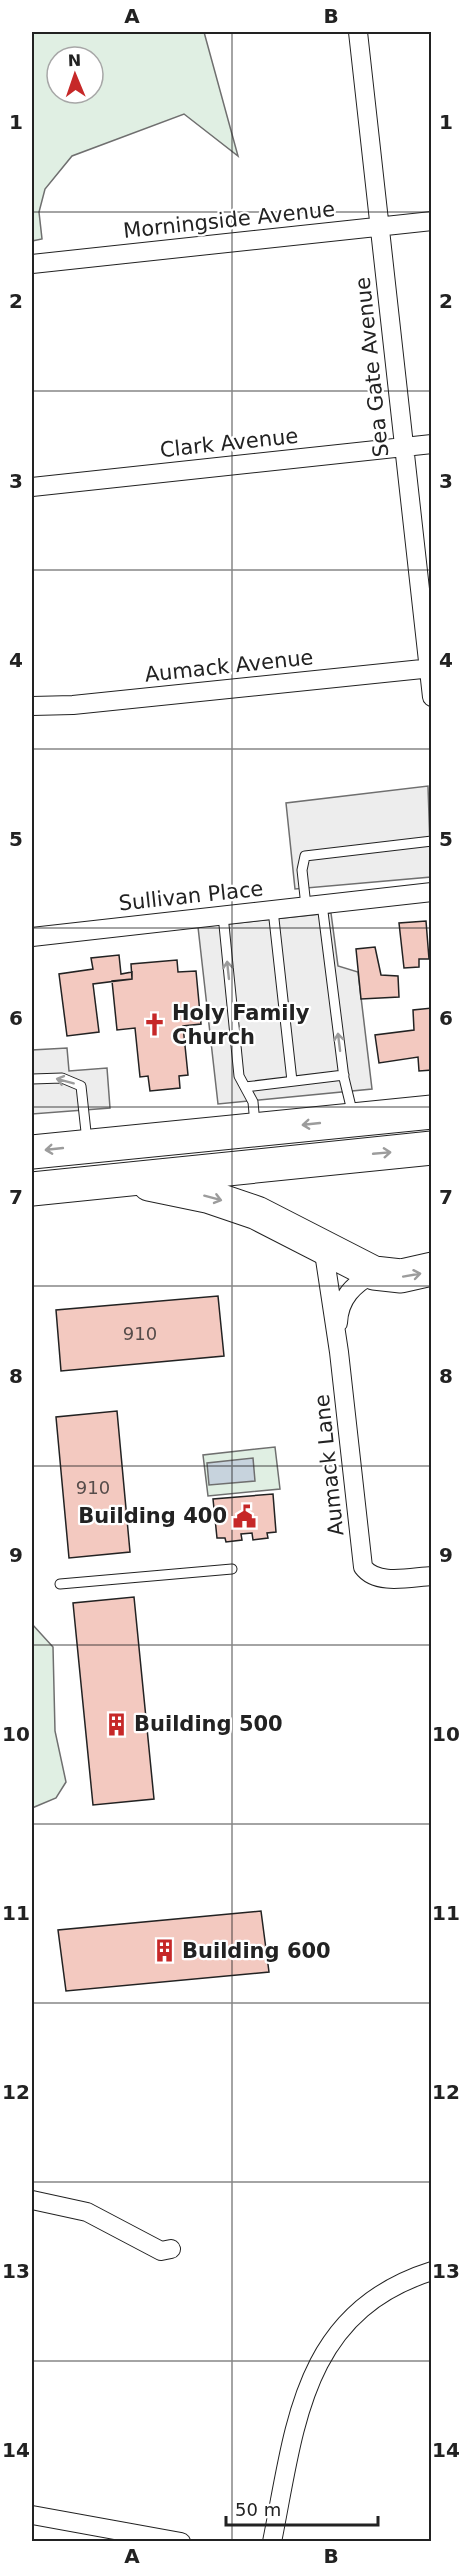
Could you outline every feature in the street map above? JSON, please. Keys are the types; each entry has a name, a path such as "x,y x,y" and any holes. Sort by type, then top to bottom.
{"highway":[{"path":"32,1152 432,1112"},
{"path":"32,1188 432,1148"},
{"path":"115,1178 234,1204 374,1273 401,1276 432,1269"}],"street":[{"name":"Sea Gate Avenue","path":"358,32 431,668 432,697"},
{"name":"Morningside Avenue","path":"32,264 432,221"},
{"name":"Clark Avenue","path":"32,487 432,444"},
{"name":"Aumack Avenue","path":"32,706 73,705 431,668"},
{"name":"Sullivan Place","path":"32,937 432,892"},
{"name":"Aumack Lane","path":"323,1246 339,1352 361,1557 367,1572 382,1578 432,1576"},
{"name":"Aumack Lane","path":"339,1352 338,1319 343,1302 352,1287 374,1273"},
{"path":"32,2200 87,2212 161,2251 171,2249"},
{"path":"272,2541 298,2413 311,2376 325,2350 360,2310 399,2284 432,2271"},
{"path":"32,2515 181,2541"}],"lane":[{"path":"354,1120 314,905 302,870 304,856 432,841"},
{"path":"273,910 292,1082"},
{"path":"223,915 239,1076 253,1102 256,1129"},
{"path":"245,1087 344,1075"},
{"path":"32,1079 62,1078 81,1086 87,1146"},
{"path":"60,1584 232,1569"}],"green space":[{"path":"32,32 204,32 238,156 184,114 72,156 45,189 39,212 42,239 32,241"},
{"path":"275,1447 280,1489 208,1496 203,1455"},
{"path":"32,1624 53,1647 55,1731 66,1782 56,1798 32,1808"}],"shaded area":[{"path":"428,786 431,877 295,889 286,803"},
{"path":"331,913 338,966 358,972 372,1089 218,1104 198,927"},
{"path":"67,1048 69,1071 107,1068 110,1108 32,1114 32,1050"},
{"path":"253,1458 255,1481 209,1485 207,1463"}],"building":[{"path":"426,921 429,959 419,959 419,967 404,968 399,923"},
{"path":"375,947 381,975 398,976 399,997 361,999 356,949"},
{"path":"119,955 121,974 132,972 132,979 93,984 99,1032 67,1036 59,974 93,969 91,958"},
{"name":"Holy Family Church","path":"177,960 178,972 196,971 201,1024 183,1026 188,1075 179,1076 180,1088 150,1091 148,1076 140,1077 135,1028 117,1030 112,981 132,979 131,964"},
{"path":"432,1008 432,1070 419,1071 418,1057 379,1063 375,1035 414,1030 413,1010"},
{"path":"218,1296 224,1356 61,1371 56,1310"},
{"path":"117,1411 130,1552 69,1558 56,1417"},
{"name":"Building 400","path":"273,1494 276,1532 267,1533 268,1538 253,1540 252,1533 241,1534 242,1540 226,1542 225,1538 217,1538 213,1499"},
{"name":"Building 500","path":"134,1597 154,1799 93,1805 73,1603"},
{"name":"Building 600","path":"261,1911 269,1972 66,1991 58,1930"}],"place":[{"name":"Holy Family Church","path":"154,1025"},
{"name":"Building 400","path":"245,1516"},
{"name":"Building 500","path":"116,1724"},
{"name":"Building 600","path":"164,1951"}]}
